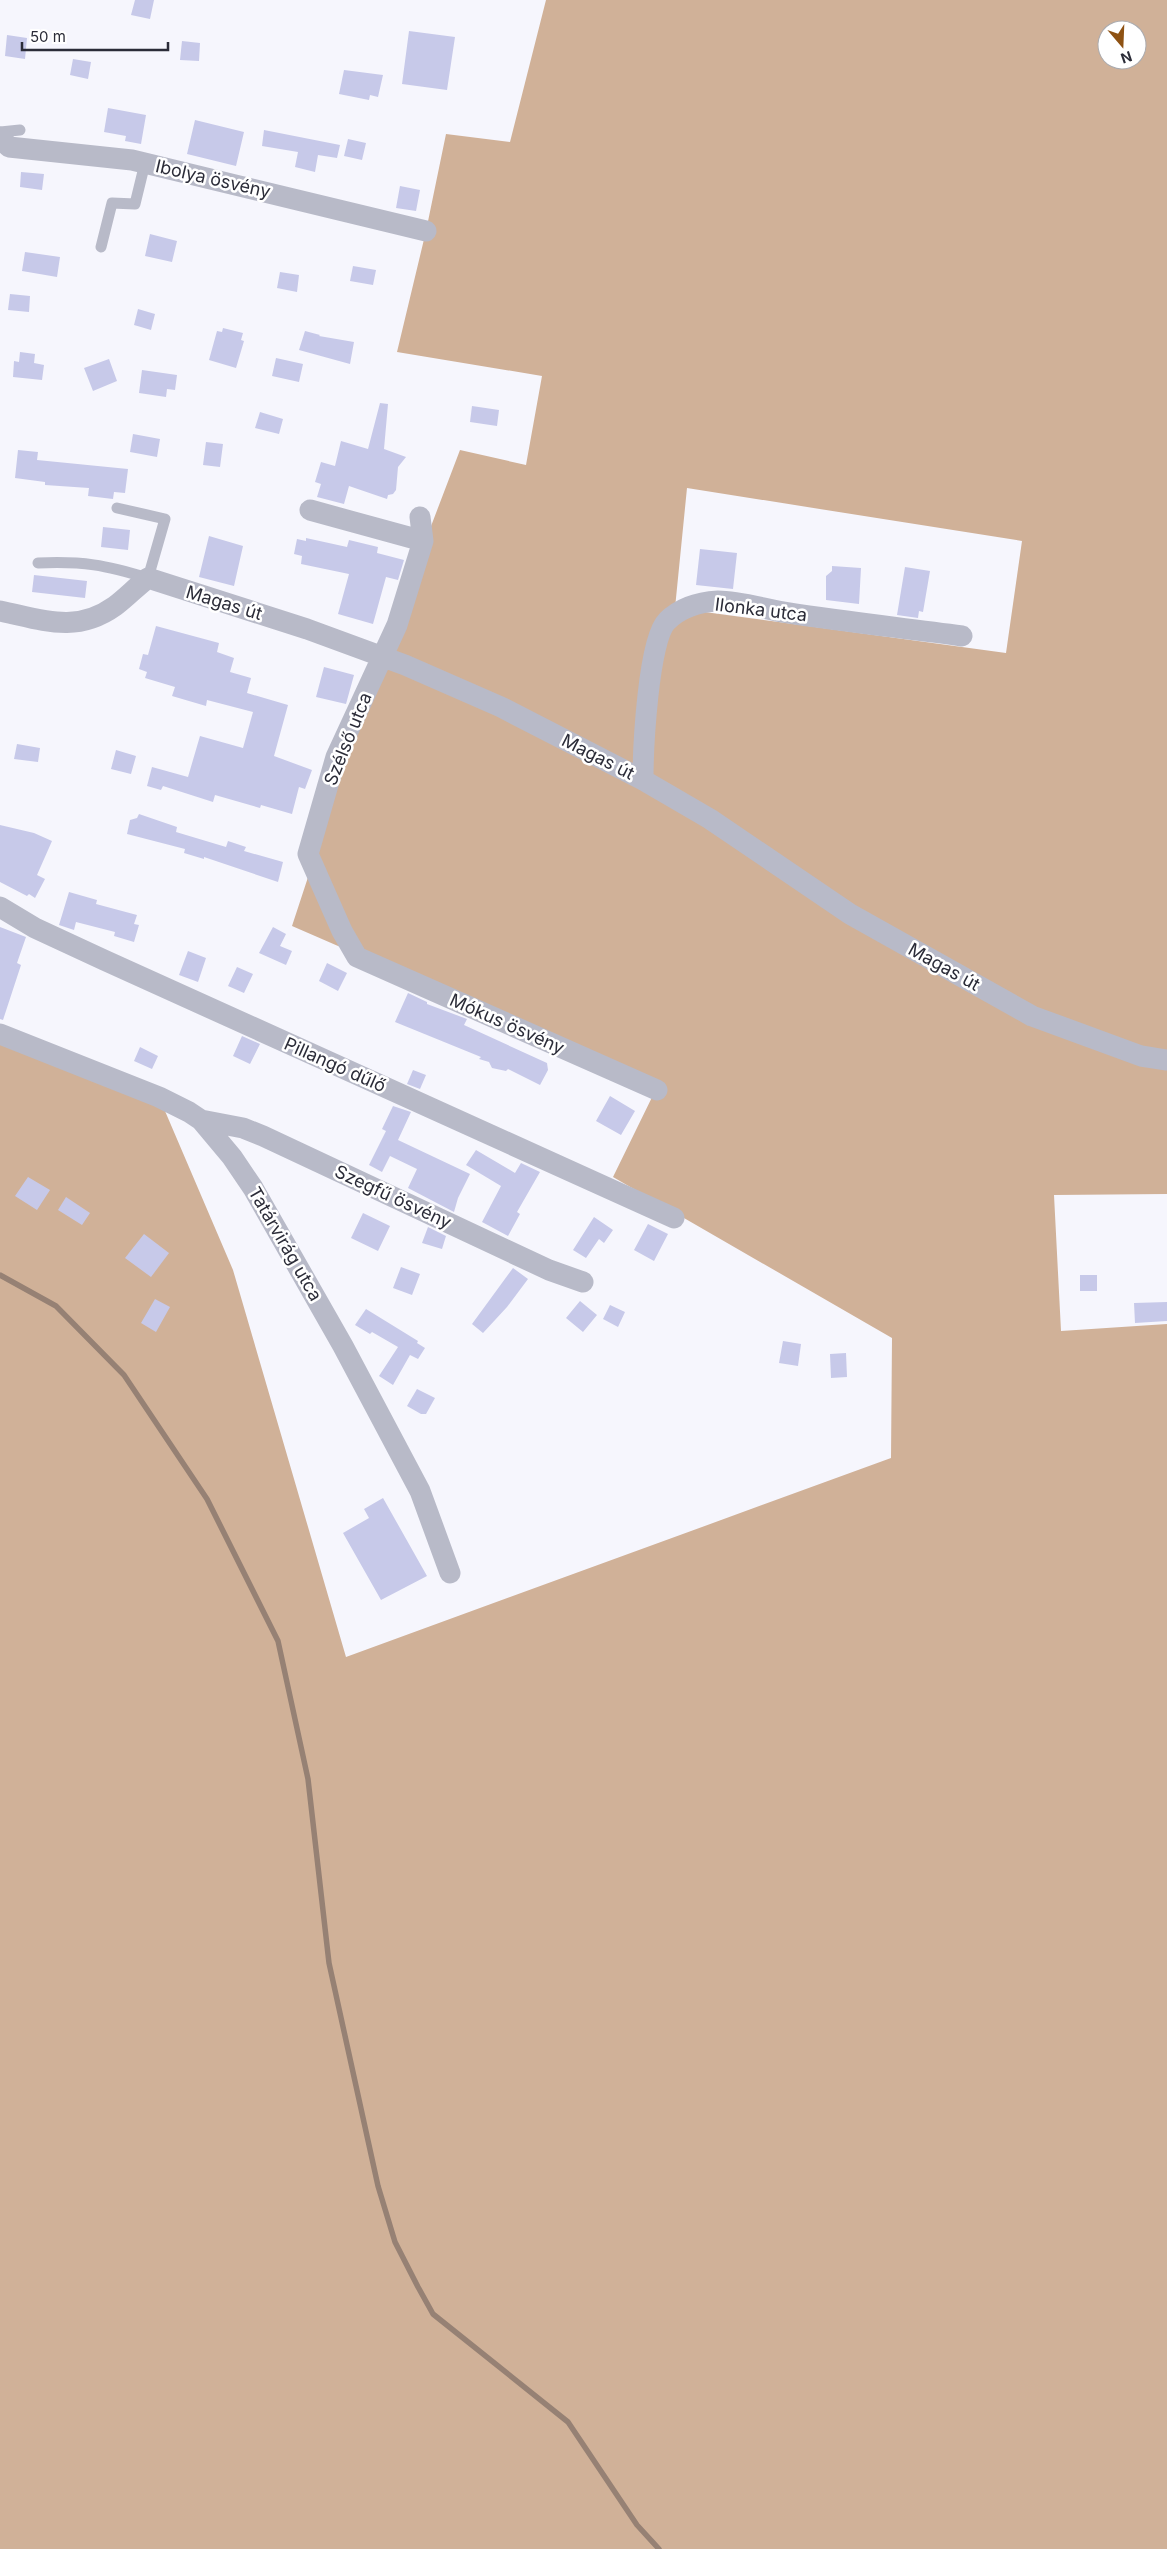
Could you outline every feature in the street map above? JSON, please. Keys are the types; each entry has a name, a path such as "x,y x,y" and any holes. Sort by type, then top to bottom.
{"street":[{"name":"Ibolya ösvény","path":"10,134 10,146 146,163 426,231"},
{"path":"310,510 423,541"},
{"name":"Szélső utca","path":"357,957 342,931 308,854 336,757 397,626 423,541 420,517"},
{"path":"0,611 65,623 82,623 116,605 148,578"},
{"name":"Magas út","path":"148,578 307,629 501,706 642,780 710,819 850,914 1032,1016 1141,1056 1167,1060"},
{"name":"Ilonka utca","path":"642,780 647,709 659,634 666,621 690,605 720,601 788,613 962,636"},
{"name":"Pillangó dűlő","path":"0,907 35,928 104,960 674,1218"},
{"name":"Mókus ösvény","path":"357,957 658,1090"},
{"name":"Tatárvirág utca","path":"0,1034 159,1097 201,1120 254,1188 343,1346 420,1490 450,1574"},
{"name":"Szegfű ösvény","path":"201,1120 243,1128 263,1136 549,1270 583,1282"}],"lane":[{"path":"0,132 10,134"},
{"path":"100,247 112,203 135,204 146,163"},
{"path":"38,562 77,561 107,566 148,578 166,519 117,508"}],"shaded area":[{"path":"546,0 1167,0 1167,1194 1054,1195 1061,1331 1167,1324 1167,2549 0,2549 0,1034 159,1097 233,1270 346,1657 891,1458 892,1338 613,1177 658,1085 292,926 374,676 460,450 526,465 542,376 397,352 426,231 446,134 510,142","holes":["687,488 1022,541 1006,653 675,608"]}],"building":[{"path":"135,0 154,0 150,19 131,15"},
{"path":"409,31 455,37 447,90 402,84"},
{"path":"7,35 27,38 25,59 5,56"},
{"path":"182,41 200,43 199,61 180,60"},
{"path":"73,59 91,62 88,79 70,75"},
{"path":"344,70 383,75 378,97 370,95 369,100 339,94"},
{"path":"108,108 146,115 141,144 125,141 126,136 104,132"},
{"path":"195,120 244,132 236,166 187,154"},
{"path":"264,130 340,145 337,158 318,155 315,172 295,167 298,152 262,146"},
{"path":"348,139 366,143 362,160 344,156"},
{"path":"21,172 44,174 42,190 20,187"},
{"path":"400,186 420,190 416,211 396,208"},
{"path":"150,234 177,241 172,262 145,256"},
{"path":"25,252 60,257 57,277 22,271"},
{"path":"353,266 376,270 373,285 350,281"},
{"path":"280,272 299,275 297,292 277,288"},
{"path":"10,294 30,296 29,312 8,310"},
{"path":"138,309 155,314 151,330 134,325"},
{"path":"223,328 243,333 241,340 244,341 236,368 209,360 217,331 222,332"},
{"path":"305,331 319,336 354,342 350,364 299,350"},
{"path":"20,352 35,354 34,363 44,365 42,380 13,377 14,361 19,362"},
{"path":"276,358 303,364 299,382 272,376"},
{"path":"109,359 117,381 93,391 84,368"},
{"path":"142,370 177,375 175,390 167,389 166,397 139,393"},
{"path":"380,403 388,404 384,449 406,457 398,467 396,490 393,494 388,495 387,499 349,486 344,504 317,497 321,484 315,482 321,462 335,466 341,441 368,449"},
{"path":"472,406 499,410 497,426 470,422"},
{"path":"260,412 283,419 279,434 255,428"},
{"path":"133,434 160,439 157,457 130,452"},
{"path":"206,442 223,444 220,467 203,465"},
{"path":"18,450 38,452 37,460 128,469 125,493 114,492 113,499 88,496 89,488 45,485 45,482 15,478"},
{"path":"103,527 130,530 128,550 101,547"},
{"path":"209,536 243,546 234,586 199,577"},
{"path":"306,538 347,547 349,540 378,547 377,553 404,560 398,580 386,577 373,624 338,614 349,574 301,564 302,556 294,554 297,539 306,541"},
{"path":"700,549 737,553 733,589 696,585"},
{"path":"832,566 861,568 859,604 826,600 826,576 832,571"},
{"path":"905,567 930,571 923,612 919,611 918,618 897,615"},
{"path":"34,575 87,581 85,598 32,592"},
{"path":"156,626 219,643 217,652 234,658 230,672 251,678 247,693 288,705 274,756 312,770 305,789 299,787 292,814 261,805 260,808 215,795 213,802 163,786 161,790 147,786 152,767 188,777 200,736 243,748 253,712 207,700 206,706 172,696 175,687 145,678 147,672 139,669 143,654 148,655"},
{"path":"324,667 354,675 346,704 316,697"},
{"path":"17,744 40,748 38,762 14,759"},
{"path":"116,750 136,756 131,774 111,769"},
{"path":"139,814 177,827 176,832 226,847 228,841 246,847 244,851 283,862 278,882 204,857 204,859 184,853 185,849 127,834 130,820 137,818"},
{"path":"0,825 34,833 52,841 37,875 45,879 35,898 29,894 27,896 0,882"},
{"path":"69,892 97,900 96,904 137,915 134,924 139,925 134,942 114,936 115,932 76,922 74,930 59,925"},
{"path":"0,927 26,937 17,963 21,965 3,1020 0,1019"},
{"path":"273,927 286,934 280,946 292,951 286,965 259,953"},
{"path":"188,951 206,958 198,982 179,975"},
{"path":"327,963 347,973 338,991 319,981"},
{"path":"237,967 253,974 244,993 228,986"},
{"path":"408,993 427,1002 427,1004 467,1019 464,1025 547,1063 548,1070 540,1085 508,1069 506,1071 492,1068 489,1062 479,1059 481,1057 395,1022"},
{"path":"242,1036 260,1044 250,1064 233,1056"},
{"path":"140,1047 158,1056 152,1069 134,1061"},
{"path":"413,1070 426,1075 420,1089 407,1084"},
{"path":"610,1096 635,1111 621,1135 596,1121"},
{"path":"393,1106 411,1112 398,1140 470,1174 458,1198 454,1212 408,1188 417,1169 390,1156 382,1172 369,1165 386,1131 382,1129"},
{"path":"476,1150 515,1173 521,1163 540,1172 517,1212 520,1214 508,1236 482,1222 501,1186 466,1165"},
{"path":"28,1177 50,1190 37,1210 15,1196"},
{"path":"66,1197 90,1213 82,1225 58,1210"},
{"path":"363,1213 390,1226 378,1251 351,1238"},
{"path":"594,1217 613,1230 604,1243 599,1239 586,1258 573,1250"},
{"path":"648,1224 668,1234 654,1261 634,1250"},
{"path":"428,1227 446,1236 442,1249 422,1243"},
{"path":"144,1234 169,1253 151,1277 125,1258"},
{"path":"401,1267 420,1274 412,1295 393,1288"},
{"path":"513,1268 528,1279 507,1307 483,1333 472,1324"},
{"path":"1080,1275 1097,1275 1097,1291 1080,1291"},
{"path":"155,1299 170,1307 156,1332 141,1323"},
{"path":"580,1301 597,1315 583,1332 566,1318"},
{"path":"1167,1302 1167,1321 1135,1323 1134,1303"},
{"path":"610,1305 625,1312 618,1327 603,1319"},
{"path":"366,1309 418,1341 417,1343 425,1348 418,1359 410,1355 393,1385 379,1376 398,1347 372,1332 370,1334 355,1325"},
{"path":"783,1341 801,1344 798,1366 779,1363"},
{"path":"846,1353 847,1377 831,1378 830,1354"},
{"path":"417,1389 435,1398 426,1414 421,1414 407,1406"},
{"path":"383,1498 427,1576 381,1600 343,1533 369,1518 364,1509"}],"waterway":[{"path":"0,1275 56,1306 124,1375 207,1499 278,1641 308,1779 329,1963 378,2186 395,2242 418,2287 433,2314 568,2422 637,2525 659,2549"}]}
